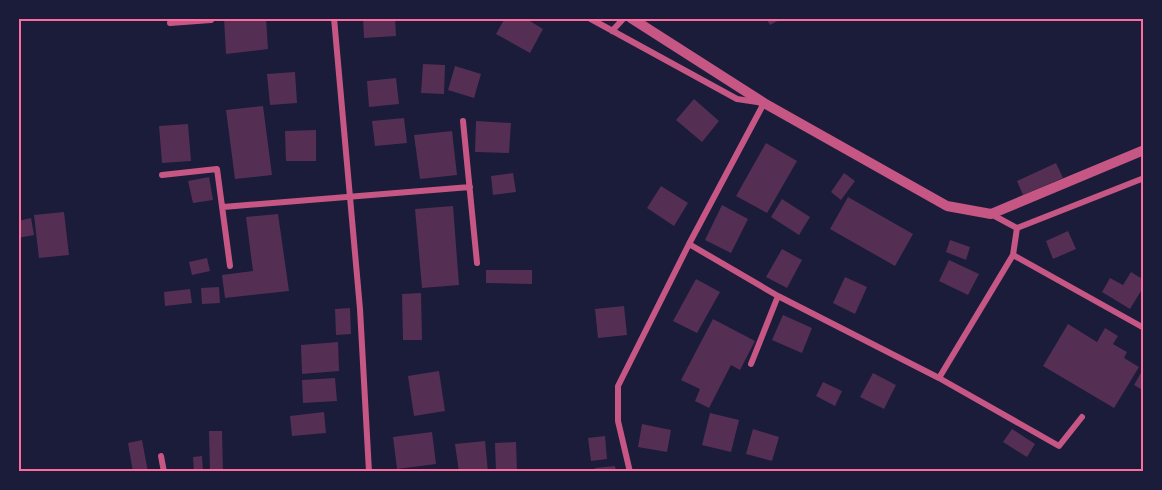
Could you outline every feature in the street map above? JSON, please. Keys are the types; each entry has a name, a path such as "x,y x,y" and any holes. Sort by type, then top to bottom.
{"street":[{"path":"170,23 211,20 211,18"},
{"path":"334,18 360,309 369,472"},
{"path":"589,18 737,99 764,103"},
{"path":"612,30 624,18"},
{"path":"631,18 764,103 947,206 992,214 1017,228"},
{"path":"630,472 618,421 618,386 689,244 764,103"},
{"path":"463,121 477,263"},
{"path":"992,214 1144,150"},
{"path":"162,175 217,169 230,266"},
{"path":"1017,228 1144,178"},
{"path":"223,207 470,187"},
{"path":"939,378 1013,255 1017,228"},
{"path":"689,244 778,296 939,378 1059,446 1082,417"},
{"path":"1013,255 1144,328"},
{"path":"751,364 778,296"},
{"path":"161,456 164,472"}],"building":[{"path":"224,18 266,18 268,49 226,54"},
{"path":"363,18 395,18 396,36 364,38"},
{"path":"505,18 525,18 543,29 530,53 496,34"},
{"path":"766,18 783,18 770,25"},
{"path":"423,64 445,65 444,94 421,93"},
{"path":"455,66 481,74 474,98 448,90"},
{"path":"295,72 297,103 270,105 267,74"},
{"path":"396,78 399,104 369,107 367,81"},
{"path":"694,99 719,121 702,142 676,120"},
{"path":"263,106 272,175 235,179 226,110"},
{"path":"404,118 407,143 375,146 372,121"},
{"path":"476,121 511,123 509,153 475,152"},
{"path":"188,124 191,161 162,163 159,126"},
{"path":"316,130 316,161 286,161 285,131"},
{"path":"452,131 457,175 420,179 414,135"},
{"path":"766,143 797,161 767,213 736,196"},
{"path":"1056,163 1063,178 1023,195 1017,181"},
{"path":"513,173 516,192 493,195 491,176"},
{"path":"844,173 855,181 841,200 831,192"},
{"path":"209,177 213,200 193,203 188,181"},
{"path":"661,186 688,203 674,226 647,208"},
{"path":"848,197 913,234 895,266 830,229"},
{"path":"782,199 810,217 799,235 771,217"},
{"path":"722,205 748,219 731,253 705,240"},
{"path":"453,206 459,285 422,288 415,209"},
{"path":"64,212 69,255 39,258 34,215"},
{"path":"278,214 289,291 225,298 222,275 253,271 246,217"},
{"path":"31,218 34,235 18,238 18,221"},
{"path":"1068,231 1076,249 1053,259 1046,241"},
{"path":"950,240 970,247 966,260 946,252"},
{"path":"782,249 802,260 787,288 766,277"},
{"path":"207,258 210,271 192,275 189,262"},
{"path":"949,260 979,274 968,295 939,281"},
{"path":"486,270 532,270 532,284 486,283"},
{"path":"1131,272 1144,280 1144,286 1130,309 1102,292 1110,278 1123,285"},
{"path":"845,277 867,287 855,314 833,303"},
{"path":"696,279 720,292 697,333 673,321"},
{"path":"219,287 220,303 202,304 201,288"},
{"path":"190,289 192,303 165,306 164,292"},
{"path":"421,293 422,340 403,340 402,294"},
{"path":"624,306 627,335 598,338 595,309"},
{"path":"350,308 351,334 336,335 335,309"},
{"path":"783,315 812,328 802,353 772,340"},
{"path":"713,319 755,341 740,370 731,365 709,408 695,401 700,389 681,380"},
{"path":"1068,324 1097,342 1105,328 1118,336 1113,344 1127,352 1124,358 1139,367 1114,408 1043,366"},
{"path":"338,342 339,371 302,374 301,345"},
{"path":"439,371 445,411 414,416 408,376"},
{"path":"1142,371 1144,373 1144,391 1134,385"},
{"path":"873,373 896,385 884,409 860,397"},
{"path":"335,378 337,401 303,403 302,380"},
{"path":"823,382 842,391 835,406 816,396"},
{"path":"324,412 326,433 292,436 290,416"},
{"path":"710,413 739,420 731,452 702,445"},
{"path":"642,424 671,430 667,452 638,447"},
{"path":"753,429 779,437 772,461 746,454"},
{"path":"1012,429 1035,444 1027,457 1003,442"},
{"path":"209,431 222,431 223,472 210,472"},
{"path":"432,432 436,464 397,469 393,437"},
{"path":"605,436 607,459 591,461 588,438"},
{"path":"142,440 148,472 133,472 128,443"},
{"path":"485,441 488,472 459,472 455,444"},
{"path":"516,442 517,472 496,472 495,443"},
{"path":"202,456 203,472 194,472 193,457"},
{"path":"615,466 616,472 596,472 595,468"}]}
